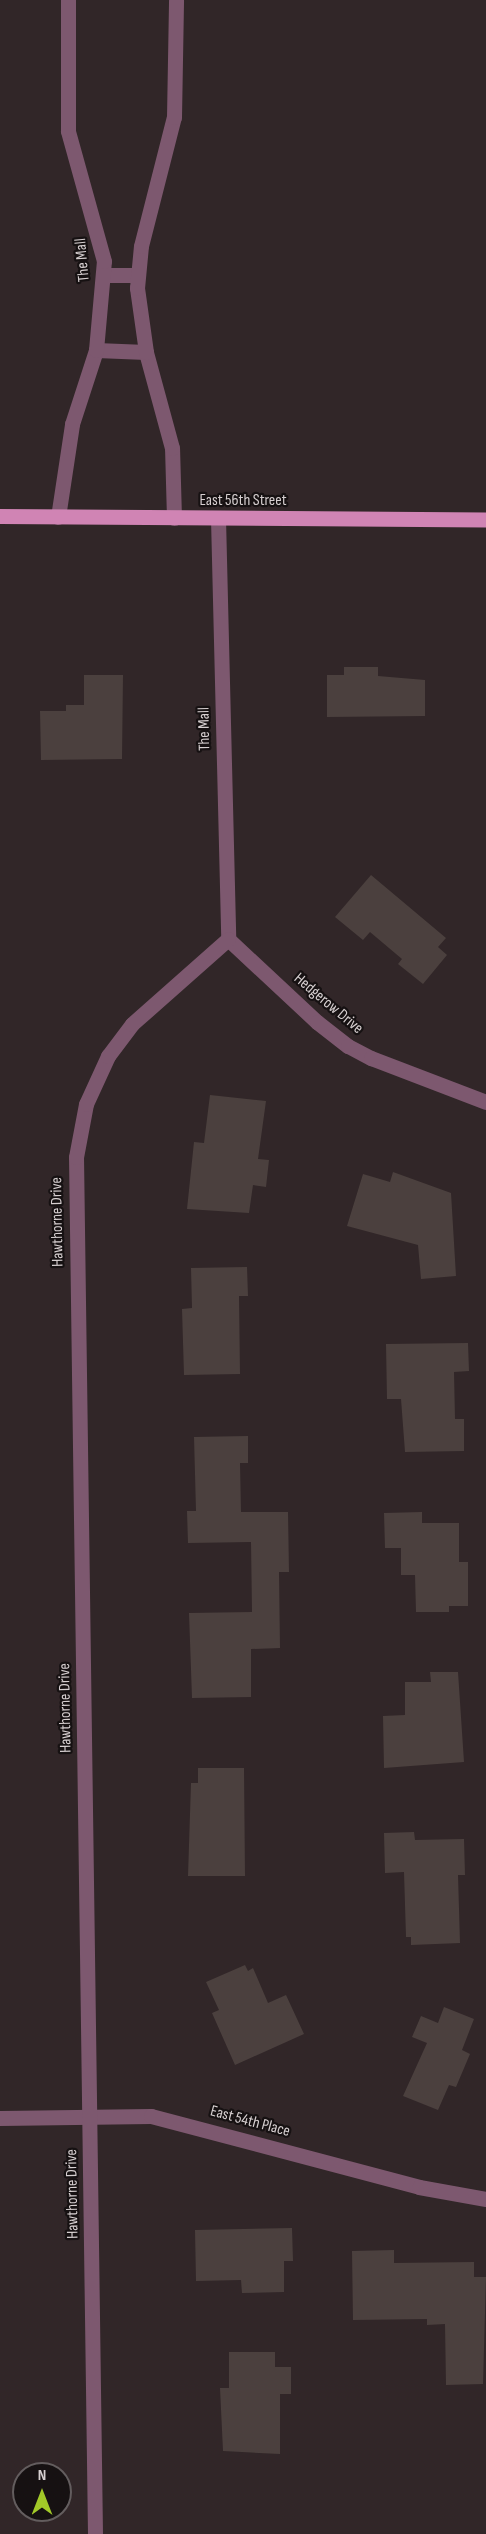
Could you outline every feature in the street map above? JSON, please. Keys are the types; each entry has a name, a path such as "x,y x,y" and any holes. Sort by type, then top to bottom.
{"main road":[{"name":"East 56th Street","path":"0,516 486,519"}],"street":[{"name":"The Mall","path":"58,517 72,424 96,350 104,275 98,230 68,131 68,0"},
{"path":"174,518 172,448 146,352 138,275 141,246 174,117 176,0"},
{"path":"104,275 138,275"},
{"path":"96,350 146,352"},
{"name":"The Mall","path":"218,518 228,939"},
{"name":"Hedgerow Drive","path":"228,939 317,1022 348,1046 371,1058 486,1102"},
{"name":"Hawthorne Drive","path":"95,2534 76,1170 79,1129 96,1079 115,1045 132,1024 228,939"},
{"name":"East 54th Place","path":"0,2118 152,2116 187,2123 419,2187 486,2199"}],"building":[{"path":"344,667 378,667 378,676 425,680 425,716 327,717 327,675 344,675"},
{"path":"84,675 123,675 122,759 41,760 40,711 66,711 66,705 84,705"},
{"path":"371,875 446,938 438,947 447,955 423,984 398,964 402,959 370,932 363,940 335,917"},
{"path":"210,1095 266,1101 258,1159 269,1160 266,1187 253,1185 249,1213 187,1209 194,1142 204,1143"},
{"path":"393,1172 451,1193 456,1276 421,1279 418,1245 347,1226 363,1174 390,1182"},
{"path":"247,1267 248,1296 239,1296 240,1374 184,1375 182,1309 192,1308 191,1268"},
{"path":"468,1343 469,1371 454,1372 455,1419 464,1419 464,1451 405,1452 401,1399 387,1399 386,1344"},
{"path":"248,1436 248,1463 240,1463 241,1512 288,1512 289,1572 279,1572 280,1648 251,1649 251,1697 192,1698 189,1613 252,1612 251,1542 188,1543 187,1511 196,1511 194,1437"},
{"path":"422,1512 422,1523 459,1523 459,1562 468,1562 468,1606 449,1606 449,1612 416,1612 415,1575 401,1575 401,1548 385,1548 384,1513"},
{"path":"430,1672 458,1672 464,1762 384,1768 383,1716 405,1715 405,1682 431,1682"},
{"path":"198,1768 244,1768 245,1876 188,1876 191,1783 198,1783"},
{"path":"414,1832 415,1840 464,1839 465,1875 458,1875 460,1943 411,1945 411,1937 406,1937 404,1872 385,1873 384,1833"},
{"path":"245,1965 248,1971 253,1968 268,2003 286,1995 304,2034 235,2065 212,2013 219,2010 206,1982"},
{"path":"444,2007 474,2019 462,2050 470,2054 456,2087 449,2085 438,2110 403,2096 427,2043 412,2037 421,2016 438,2023"},
{"path":"292,2228 293,2261 284,2261 284,2292 242,2293 241,2280 196,2281 195,2230"},
{"path":"394,2250 394,2263 474,2262 474,2277 486,2277 483,2384 446,2385 445,2324 427,2325 427,2319 353,2320 352,2251"},
{"path":"229,2352 275,2352 275,2367 291,2367 291,2394 280,2394 280,2454 223,2451 220,2388 229,2388"}]}
